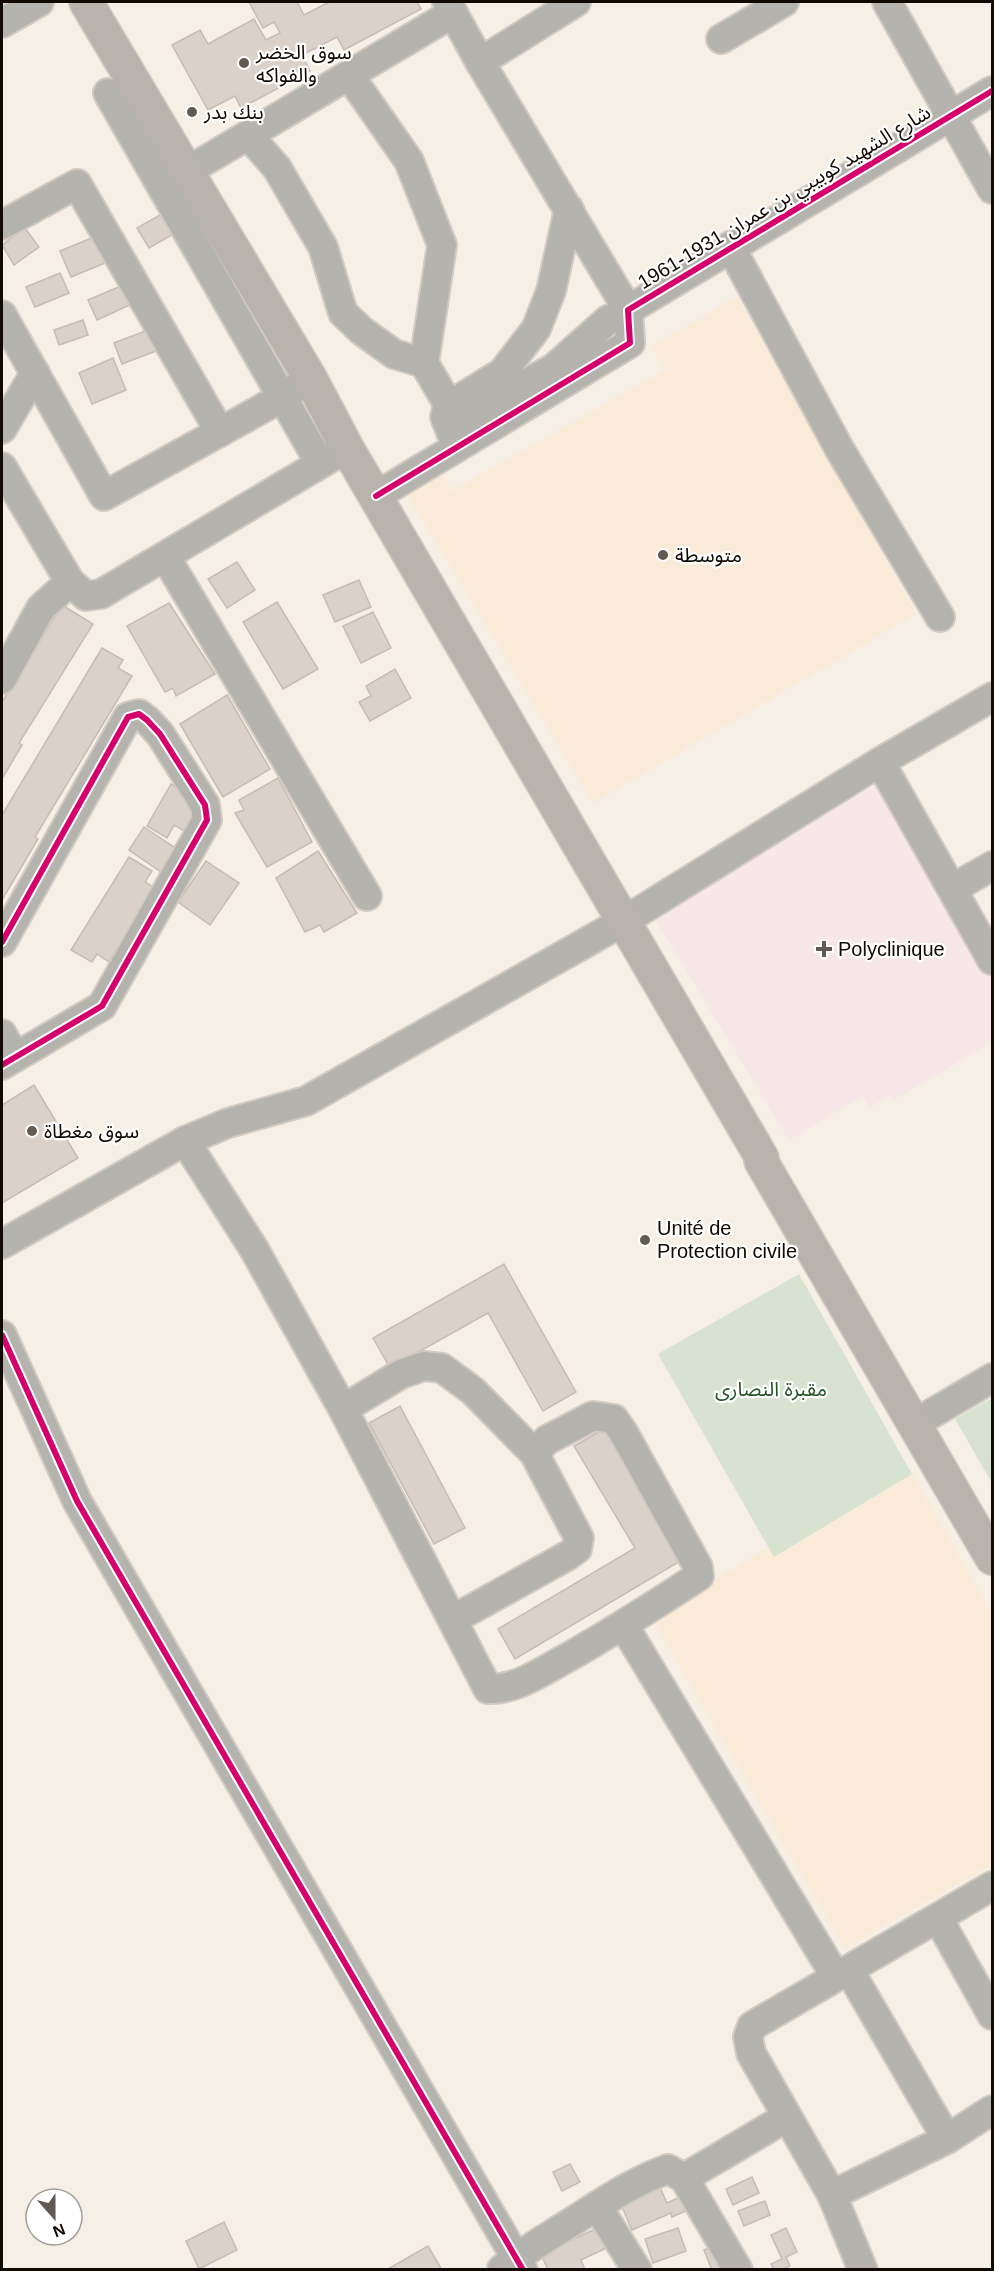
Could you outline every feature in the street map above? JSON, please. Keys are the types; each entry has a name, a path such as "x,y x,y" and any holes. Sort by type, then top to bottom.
{"main road":[{"path":"86,2 310,378 334,455 376,496 993,1558"}],"street":[{"path":"2,23 39,2"},
{"path":"480,62 576,2"},
{"path":"721,39 784,2"},
{"path":"887,2 993,189"},
{"path":"186,172 349,75 450,7 480,62 628,310"},
{"path":"349,75 409,160 442,246 424,363 451,426"},
{"name":"شارع الشهيد كوبيبي بن عمران 1931-1961","path":"451,426 554,368 608,320 993,91"},
{"path":"2,467 70,582 86,596 101,594 334,455 284,397 108,93"},
{"path":"248,135 277,168 323,247 343,313 362,331 394,354 424,363"},
{"path":"2,225 77,184 220,432"},
{"path":"376,496 451,426 502,373 536,329 551,291 569,209"},
{"path":"730,246 840,450 940,617"},
{"path":"2,315 104,496 284,397 310,378"},
{"path":"2,429 35,373"},
{"path":"165,556 367,896"},
{"path":"2,679 41,608 70,582"},
{"path":"2,1244 185,1141 228,1123 306,1101 624,921 880,762 993,697"},
{"path":"2,942 128,717 139,714 160,734 205,806 207,820 102,1006 6,1052"},
{"path":"880,762 993,960"},
{"path":"952,889 993,866"},
{"path":"185,1141 254,1249 343,1409 489,1689 499,1689 524,1682 624,1626 699,1576 698,1567 614,1419 593,1416 547,1440 534,1453"},
{"path":"2,1335 77,1502 514,2265 597,2206 651,2175 668,2169 684,2178 738,2270"},
{"path":"343,1409 401,1374 424,1366 442,1368 473,1391 534,1453 579,1538 577,1548 567,1556 454,1619"},
{"path":"914,1424 993,1378"},
{"path":"624,1626 947,2139"},
{"path":"863,2270 832,2195 751,2053 748,2037 752,2026 993,1886"},
{"path":"938,1918 993,2015"},
{"path":"832,2195 947,2139 993,2110"},
{"path":"684,2178 787,2116"},
{"path":"597,2206 638,2270"}],"shaded area":[{"name":"متوسطة","path":"737,297 916,614 593,803 408,496 443,475 452,491 665,370 651,346"},
{"name":"Polyclinique","path":"879,782 992,979 992,1042 894,1100 890,1095 870,1107 863,1096 789,1140 655,919"},
{"path":"912,1474 992,1614 992,1864 845,1948 652,1619 768,1547 775,1557"}],"green space":[{"name":"مقبرة النصارى","path":"799,1274 912,1474 774,1557 658,1354"},
{"path":"992,1398 992,1483 955,1419"}],"building":[{"name":"سوق الخضر والفواكه","path":"249,2 297,2 304,15 329,2 417,2 421,9 344,50 337,37 302,55 310,71 241,108 235,96 208,110 172,45 200,30 208,44 254,19 266,40 280,33 274,22 263,28"},
{"path":"167,211 179,231 149,248 137,228"},
{"path":"25,228 39,247 14,265 2,245"},
{"path":"94,237 105,263 71,277 60,251"},
{"path":"60,273 69,293 35,307 26,287"},
{"path":"121,286 130,305 97,320 88,300"},
{"path":"83,320 88,335 59,345 54,330"},
{"path":"148,330 156,351 122,364 114,343"},
{"path":"113,358 126,390 92,404 79,373"},
{"path":"237,562 255,590 227,608 208,579"},
{"path":"359,580 371,607 335,622 323,595"},
{"path":"277,602 318,669 283,689 243,622"},
{"path":"169,603 215,674 176,696 173,688 165,692 127,626"},
{"path":"62,605 93,624 19,743 22,745 2,779 2,702"},
{"path":"373,612 391,648 361,663 343,626"},
{"path":"102,648 123,660 118,668 132,676 35,837 38,839 2,900 2,815"},
{"path":"395,669 411,698 370,721 359,702 371,696 366,686"},
{"path":"227,695 270,769 223,797 180,724"},
{"path":"278,778 312,842 267,867 235,813 244,810 239,800"},
{"path":"171,784 203,803 186,832 174,825 167,838 147,826"},
{"path":"144,827 177,849 161,872 129,850"},
{"path":"318,851 357,913 324,932 320,925 305,932 276,878"},
{"path":"129,857 152,871 145,882 155,888 109,962 97,954 92,962 71,950"},
{"path":"206,861 239,883 210,925 178,902"},
{"name":"سوق مغطاة","path":"34,1085 78,1158 2,1203 2,1105"},
{"path":"504,1264 576,1392 543,1411 488,1313 390,1368 373,1338"},
{"path":"400,1406 465,1528 434,1544 369,1423"},
{"path":"604,1429 682,1560 515,1659 498,1629 635,1548 574,1446"},
{"path":"570,2164 580,2182 562,2191 553,2172"},
{"path":"752,2177 759,2193 733,2205 726,2189"},
{"path":"659,2185 667,2203 682,2196 688,2210 672,2217 671,2213 632,2230 620,2202"},
{"path":"765,2201 770,2215 744,2226 738,2211"},
{"path":"224,2222 237,2250 199,2269 186,2241"},
{"path":"604,2225 613,2245 581,2260 585,2270 548,2270 541,2254"},
{"path":"678,2228 686,2251 653,2263 645,2239"},
{"path":"786,2228 797,2252 786,2257 790,2266 782,2270 774,2270 771,2264 782,2259 771,2235"},
{"path":"727,2241 724,2270 712,2270 704,2250"},
{"path":"428,2246 442,2270 386,2270"}],"cycle path":[{"path":"376,496 630,343 628,310 992,91"},
{"path":"2,942 128,717 139,714 160,734 205,805 207,820 102,1006 2,1065"},
{"path":"2,1335 77,1501 523,2270"}],"place":[{"name":"سوق الخضر والفواكه","path":"244,63"},
{"name":"بنك بدر","path":"192,112"},
{"name":"متوسطة","path":"663,555"},
{"name":"Polyclinique","path":"824,949"},
{"name":"سوق مغطاة","path":"32,1131"},
{"name":"Unité de Protection civile","path":"645,1240"}]}
